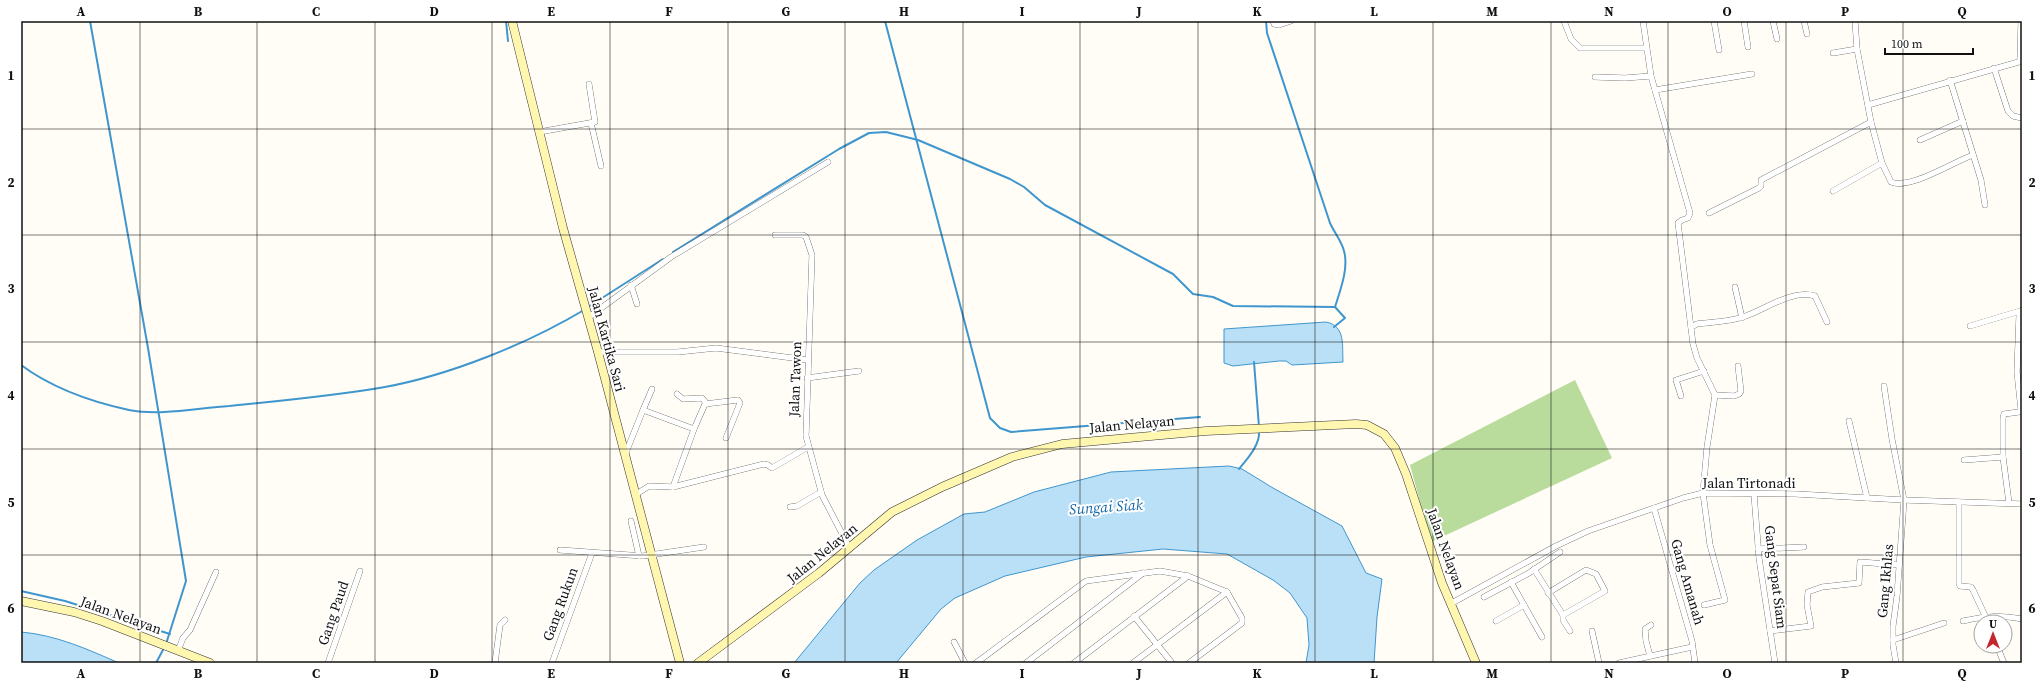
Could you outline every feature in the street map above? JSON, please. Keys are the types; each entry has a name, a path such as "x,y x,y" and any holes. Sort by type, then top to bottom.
{"main road":[{"name":"Jalan Kartika Sari","path":"512,21 539,132 635,495 645,556 680,663"},
{"name":"Jalan Nelayan","path":"698,663 762,616 892,512 903,505 985,468 1035,450 1069,443 1206,431 1356,424 1367,425 1384,434 1395,448 1442,583 1452,602 1476,663"},
{"name":"Jalan Nelayan","path":"21,601 74,612 161,643 210,663"}],"street":[{"path":"1273,21 1274,24 1279,25 1291,21"},
{"path":"1564,21 1571,39 1580,48 1646,48"},
{"path":"1644,21 1650,76 1690,213 1688,218 1678,223 1690,327 1697,358 1715,395 1707,447 1703,493 1710,545 1725,600 1704,605"},
{"path":"1714,21 1719,50"},
{"path":"1744,21 1748,47"},
{"path":"1773,21 1777,39"},
{"path":"1804,21 1806,34"},
{"path":"1855,21 1857,49 1871,122 1882,163 1891,182 1903,184 1918,181 1953,162 1973,155"},
{"path":"1868,105 1950,80 2021,61 2021,21"},
{"path":"1833,53 1857,49"},
{"path":"1994,68 2008,111 2013,116 2022,118"},
{"path":"1655,90 1752,74"},
{"path":"1595,77 1625,78 1650,76"},
{"path":"1950,80 1981,180 1985,205"},
{"path":"539,132 591,123 595,120 589,84"},
{"path":"1920,140 1963,121"},
{"path":"1709,212 1759,188 1762,180 1871,122"},
{"path":"591,123 601,166"},
{"path":"588,317 672,257 828,162"},
{"path":"1833,191 1882,163"},
{"name":"Jalan Tawon","path":"775,235 803,235 806,237 812,255 805,425 808,447 821,492 849,547"},
{"path":"631,285 637,304"},
{"path":"1735,287 1742,318"},
{"path":"1690,327 1697,324 1742,318 1791,297 1809,294 1815,296 1827,322"},
{"path":"1970,326 2021,310 2017,372 2021,410 2019,412 2003,416 2003,457 2008,503"},
{"path":"598,352 678,352 716,348 808,360"},
{"path":"1715,395 1734,396 1741,392 1738,366"},
{"path":"1681,396 1676,380 1704,371"},
{"path":"808,378 859,372"},
{"name":"Gang Ikhlas","path":"1884,386 1892,439 1904,500 1893,640 1896,663"},
{"path":"625,455 652,389"},
{"path":"677,394 683,399 702,398 707,404"},
{"path":"707,404 735,399 739,400 726,438"},
{"path":"673,487 694,429 707,404"},
{"path":"643,410 694,429"},
{"path":"1849,421 1867,498"},
{"path":"635,495 649,486 673,487 764,464 768,464 772,468 808,447"},
{"path":"1964,460 2003,457"},
{"path":"790,507 797,506 821,492"},
{"name":"Jalan Tirtonadi","path":"1452,602 1523,563 1588,531 1703,493 2022,504"},
{"name":"Gang Sepat Siam","path":"1754,494 1758,549 1775,663"},
{"path":"1959,502 1959,584 1960,586 1971,587 1984,614"},
{"name":"Gang Amanah","path":"1654,508 1692,641 1695,663"},
{"path":"631,521 645,556"},
{"path":"560,550 645,556 704,547"},
{"path":"1758,549 1804,547"},
{"path":"1484,597 1532,571 1560,552"},
{"name":"Gang Rukun","path":"552,663 592,553"},
{"path":"1770,631 1811,626 1807,605 1808,592 1822,587 1859,583 1860,562 1899,565"},
{"path":"1523,563 1532,571 1563,615 1563,620 1570,632"},
{"path":"1514,568 1520,578"},
{"path":"1548,593 1586,570 1592,571 1600,580 1605,591 1563,615"},
{"name":"Gang Paud","path":"328,663 360,571"},
{"path":"976,663 1086,580 1160,571 1188,576 1227,592 1242,618 1242,623 1189,663"},
{"path":"175,650 190,630 216,572"},
{"path":"1026,663 1144,573"},
{"path":"1074,663 1188,576"},
{"path":"1511,582 1542,636"},
{"path":"1133,663 1156,644 1227,592"},
{"path":"1496,621 1524,605"},
{"path":"1134,616 1172,663"},
{"path":"1964,621 1973,619"},
{"path":"495,663 500,625 506,620"},
{"path":"1893,640 1944,623"},
{"path":"1650,656 1646,641 1645,629 1651,625"},
{"path":"1592,632 1599,663"},
{"path":"954,642 962,662"},
{"path":"1619,663 1692,647"}],"green space":[{"path":"1575,380 1612,458 1431,542 1410,465"}],"water":[{"path":"1326,322 1332,324 1340,332 1342,338 1343,362 1292,365 1286,361 1279,361 1233,366 1224,363 1224,329"},
{"name":"Sungai Siak","path":"1229,466 1242,469 1342,526 1366,573 1382,579 1377,617 1374,663 1306,663 1309,645 1307,618 1290,593 1273,580 1227,554 1163,549 1086,557 1005,576 955,598 941,609 896,663 794,663 860,583 874,570 917,540 964,514 985,512 1034,492 1111,472"},
{"path":"21,632 59,639 119,663 21,663"}],"waterway":[{"path":"90,21 148,348 186,581 166,644"},
{"path":"506,21 508,41"},
{"path":"885,21 990,418 1000,428 1011,432 1200,417"},
{"path":"1266,21 1267,33 1330,223 1342,244 1344,251 1345,272 1335,307 1345,318 1334,327"},
{"path":"673,252 839,149 869,133 886,132 918,140 1010,179 1024,187 1045,205 1173,274 1193,294 1213,297 1233,306 1335,307"},
{"path":"588,307 663,259"},
{"path":"21,365 46,381 101,403 141,412 179,411 326,396 410,382 436,375 488,357 538,335 584,310"},
{"path":"1254,362 1259,427"},
{"path":"1239,469 1255,447 1259,437 1259,432"},
{"path":"21,591 65,601 170,634"},
{"path":"156,663 164,648"}]}
